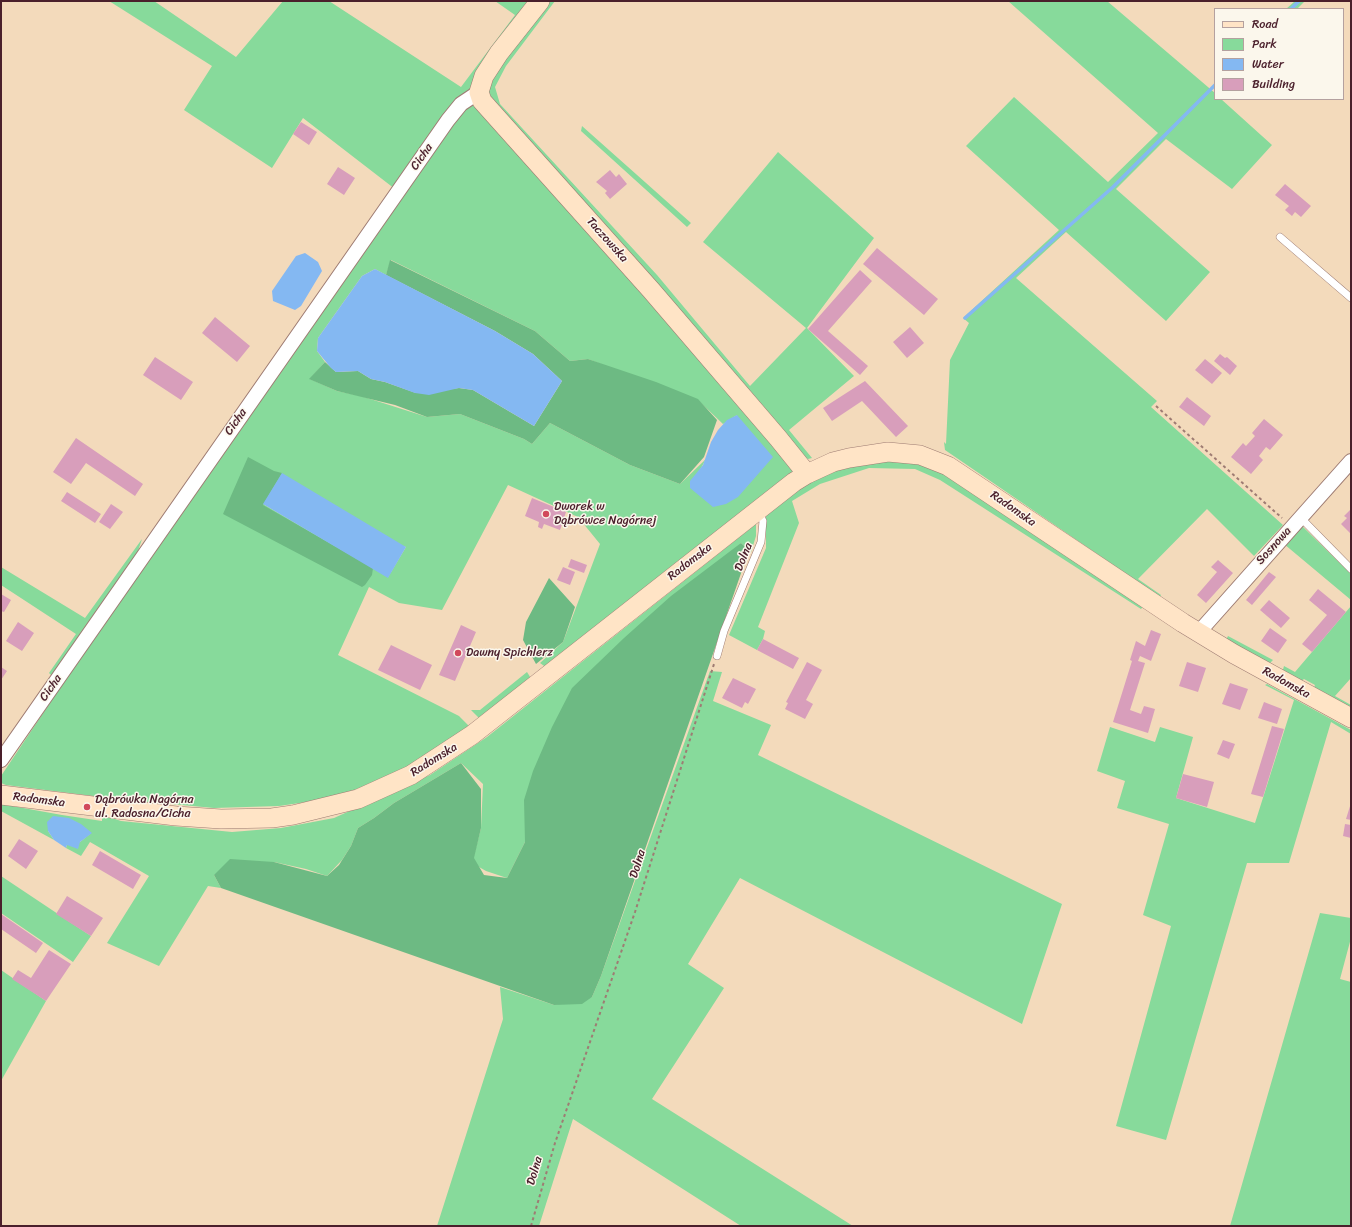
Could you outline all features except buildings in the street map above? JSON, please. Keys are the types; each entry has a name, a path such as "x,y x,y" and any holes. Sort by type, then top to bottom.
{"street":[{"path":"479,92 484,76 490,65 540,1"},
{"name":"Taczowska","path":"479,92 488,109 651,290 773,432 806,474"},
{"name":"Cicha","path":"1,760 448,120 464,101 479,92"},
{"name":"Radomska","path":"1,795 176,816 221,819 272,818 293,815 358,799 411,775 472,735 757,510 806,474 833,462 888,452 920,455 935,459 969,479 1090,562 1199,632 1351,718"},
{"name":"Sosnowa","path":"1199,632 1351,461"}],"lane":[{"path":"1280,237 1351,298"},
{"name":"Dolna","path":"716,656 724,631 761,542 763,521 757,510"},
{"path":"1296,522 1351,569"}],"path":[{"path":"1156,406 1296,522"},
{"name":"Dolna","path":"531,1226 555,1143 635,912 716,656"}],"green space":[{"path":"109,1 154,1 236,57 283,1 329,1 461,87 515,15 495,1 533,1 473,88 395,189 303,118 272,168 184,110 212,66"},
{"path":"547,1 555,1 506,66 495,87 500,104 657,275 750,386 806,328 703,242 778,152 874,238 807,328 854,376 789,430 812,458 808,459 801,454 487,95 489,79"},
{"path":"1008,1 1107,1 1214,92 1214,100 1222,100 1272,145 1232,189 1166,139 1116,189 1210,272 1166,321 1066,232 1016,278 1157,401 1151,407 1283,525 1254,556 1207,509 1138,579 1161,595 1160,597 945,450 944,442 946,444 950,360 969,323 963,318 1059,230 966,146 1014,97 1108,182 1158,133"},
{"path":"1295,1 1305,1 1298,8 1287,8"},
{"path":"475,102 792,467 793,473 547,668 540,663 563,642 600,544 578,517 508,485 442,610 399,603 369,587 338,655 459,716 471,728 419,762 366,786 327,799 279,806 214,808 117,799 6,785 1,783 1,776 129,585 464,106","holes":["391,260 535,331 570,361 588,359 700,402 723,424 737,415 690,488 706,459 680,484 630,465 550,423 532,444 524,439 460,414 427,417 361,396 337,391 310,379 325,362 317,351 318,338 362,276 375,269 386,275","263,504 406,547 388,577"]},
{"path":"582,126 691,223 687,227 581,131"},
{"path":"390,260 535,331 570,361 588,359 656,382 698,399 717,420 704,457 680,484 630,465 550,423 532,444 524,439 460,414 427,417 395,405 337,391 309,379 325,362 336,372 358,371 371,379 385,382 416,393 459,388 473,390 534,426 562,381 533,354 495,331 386,275"},
{"path":"248,457 274,471 282,473 263,505 373,568 372,575 365,585 362,587 223,514"},
{"path":"887,458 929,464 1145,604 1141,609 940,480 915,469 869,468 820,484 792,501 799,523 758,627 765,631 763,639 757,650 729,635 766,548 766,510 827,472"},
{"path":"756,524 756,536 751,552 741,543 525,842 507,878 486,871 472,863 481,828 483,784 461,763 394,803 358,828 351,846 342,860 327,876 306,869 274,862 214,875 221,888 208,886 159,966 107,943 149,876 90,842 81,856 66,848 67,845 80,842 91,833 48,831 54,840 1,811 1,804 102,821 102,818 112,818 121,821 232,832 281,828 334,818 430,775 487,737"},
{"path":"1296,526 1299,528 1302,526 1351,574 1351,600 1284,544 1226,610 1224,615 1212,628 1209,626"},
{"path":"142,539 137,554 53,677 49,673 76,634 1,585 1,567 85,618"},
{"path":"741,543 751,552 747,556 601,976 592,997 582,1004 554,1005 221,888 214,875 230,859 274,862 327,876 339,865 351,846 358,828 394,803 461,763 481,789 481,828 474,858 484,875 507,878 525,842 524,800 533,771 552,727 572,688 624,638 671,596"},
{"path":"549,578 575,607 563,642 536,664 523,640 526,622"},
{"path":"1351,606 1351,678 1335,696 1351,705 1351,711 1313,690 1315,685 1304,679 1299,683 1282,673 1284,666 1295,672"},
{"path":"1228,636 1273,660 1267,666 1225,642"},
{"path":"710,671 722,672 713,701 771,725 758,755 1062,904 1022,1024 740,878 688,964 724,988 652,1099 853,1226 741,1226 573,1119 539,1226 437,1226 503,1019 500,987 554,1005 592,997 601,976"},
{"path":"527,672 532,680 481,720 471,710 480,710"},
{"path":"1267,684 1351,730 1351,734 1331,722 1289,863 1247,863 1166,1140 1116,1126 1171,926 1143,915 1169,824 1117,808 1125,781 1097,771 1110,727 1155,742 1160,727 1193,737 1176,798 1255,823 1294,700 1265,685"},
{"path":"1,876 91,936 73,962 1,913"},
{"path":"1320,913 1351,918 1351,938 1340,979 1351,982 1351,1226 1230,1226"},
{"path":"1,970 46,1001 1,1081"}],"water":[{"path":"305,253 318,262 322,271 301,306 295,310 273,301 272,291 296,256"},
{"path":"375,269 495,331 533,354 562,381 534,426 473,390 459,388 429,395 415,393 385,382 371,379 358,371 336,372 331,368 317,351 318,338 362,276"},
{"path":"737,415 773,457 738,497 726,504 713,507 690,488 690,481 703,465 711,442 718,430 727,420"},
{"path":"282,473 406,547 388,578 263,504"},
{"path":"53,816 69,818 81,824 92,833 80,842 78,849 67,845 66,848 54,840 48,831 47,822"}],"waterway":[{"path":"1292,8 1299,1"},
{"path":"965,318 1113,187 1214,86"}],"place":[{"name":"Dworek w Dąbrówce Nagórnej","path":"546,514"},
{"name":"Dawny Spichlerz","path":"458,653"},
{"name":"Dąbrówka Nagórna ul. Radosna/Cicha","path":"87,807"}]}
